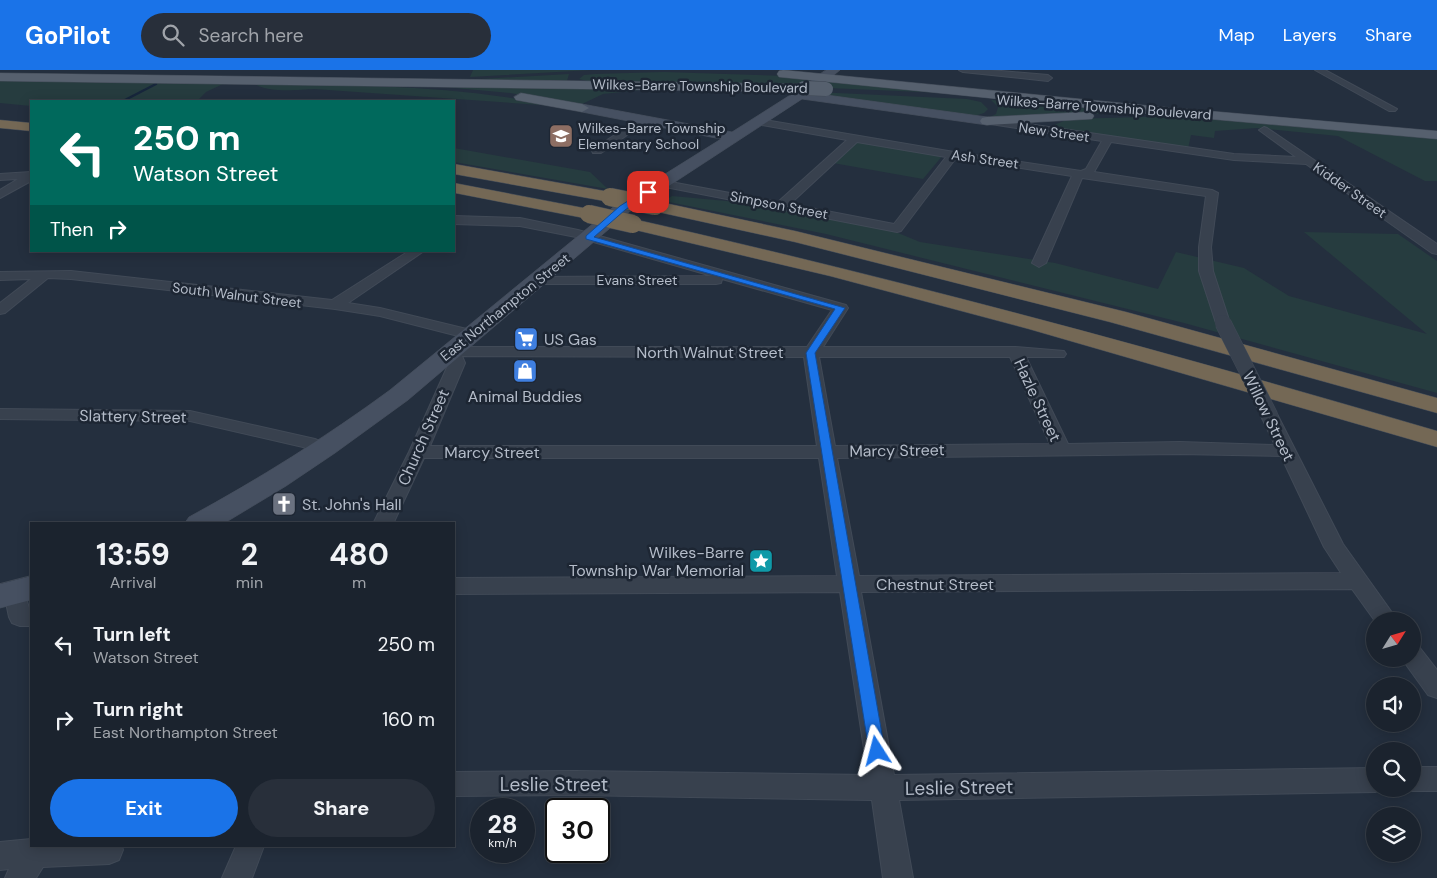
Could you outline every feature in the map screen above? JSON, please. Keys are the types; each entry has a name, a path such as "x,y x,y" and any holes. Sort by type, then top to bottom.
{"highway":[{"path":"0,124 30,127"},
{"path":"455,169 610,197 795,237 1079,307 1437,406"},
{"path":"455,188 589,226 633,224 935,296 1213,372 1437,439"}],"main road":[{"path":"424,82 579,72"},
{"path":"767,73 1148,109"},
{"name":"Wilkes-Barre Township Boulevard","path":"0,77 424,82 595,78 802,92 828,79 956,96 1148,109 1437,134"},
{"path":"348,81 497,94 734,137"},
{"name":"New Street","path":"802,92 986,122"},
{"name":"East Northampton Street","path":"203,522 264,487 399,395 537,280 589,226 623,208 759,122 802,92"},
{"path":"956,96 983,100 993,108 992,112 986,117 970,120"},
{"path":"986,122 1120,115 1246,118"},
{"name":"Wilkes-Barre Township Boulevard","path":"1398,130 1437,130"}],"street":[{"path":"962,70 1048,78"},
{"path":"1319,70 1392,109"},
{"path":"598,151 643,120"},
{"name":"Ash Street","path":"759,122 953,155 1212,193"},
{"name":"New Street","path":"986,122 1234,157 1309,161"},
{"name":"Kidder Street","path":"1264,130 1437,250"},
{"path":"782,205 855,138"},
{"path":"1039,263 1077,176 1090,171 1107,140"},
{"path":"897,228 953,155"},
{"path":"0,177 30,176"},
{"path":"0,195 30,177"},
{"name":"Simpson Street","path":"660,184 782,205 897,228"},
{"name":"Willow Street","path":"1212,193 1205,247 1206,271 1223,323 1334,547 1380,612"},
{"path":"457,223 520,222 589,226 736,280 840,308 811,353 898,878"},
{"path":"335,305 416,252"},
{"path":"0,310 45,274"},
{"name":"South Walnut Street","path":"0,276 45,274 335,305 380,312 470,334"},
{"name":"Evans Street","path":"537,280 736,280"},
{"name":"North Walnut Street","path":"452,350 474,352 1016,352 1058,354"},
{"name":"Church Street","path":"384,522 418,452 457,363 452,350"},
{"name":"Hazle Street","path":"1016,352 1061,449"},
{"name":"Slattery Street","path":"0,414 190,416 309,443 322,449"},
{"name":"Marcy Street","path":"418,452 828,452 1180,448 1286,451"},
{"name":"Chestnut Street","path":"455,586 1357,581"},
{"path":"1421,667 1437,688"},
{"path":"1421,779 1437,779"},
{"name":"Leslie Street","path":"455,784 575,783 883,788 1366,780"},
{"path":"237,878 250,847"},
{"path":"0,856 109,850"},
{"path":"20,878 35,853"}],"green space":[{"path":"473,70 592,70 470,77"},
{"path":"664,72 789,76 811,80 802,86 587,81 579,79 584,75 595,74"},
{"path":"569,74 567,81 464,80"},
{"path":"0,80 225,83 206,92 198,100 30,100 30,106 0,103"},
{"path":"837,81 992,95 828,88 824,82"},
{"path":"254,83 405,87 480,94 555,106 314,89 273,90"},
{"path":"411,84 649,89 603,94 580,105 510,93"},
{"path":"813,93 967,99 981,102 988,109 984,113 971,117 883,106"},
{"path":"991,100 1176,113 1093,114 992,119 988,118 996,114 998,107"},
{"path":"1204,117 1437,137 1437,181 1425,181 1338,136 1257,128 1215,131 1214,138 1191,135 1188,149 1059,130 1054,125 1069,119"},
{"path":"857,140 943,155 923,179 833,163"},
{"path":"455,148 590,172 608,189 455,162"},
{"path":"672,196 759,204 886,228 920,242 1055,263 1158,289 1176,252 1244,268 1289,296 1427,334 1304,232 1398,234 1437,261 1437,393 1184,323 826,234 664,201"}],"waterway":[{"path":"125,100 156,84"}],"place":[{"name":"Wilkes-Barre Township Elementary School","path":"561,136"},
{"name":"US Gas","path":"526,339"},
{"name":"Animal Buddies","path":"525,371"},
{"name":"St. John's Hall","path":"284,504"},
{"name":"Wilkes-Barre Township War Memorial","path":"761,561"}],"route":[{"path":"648,192 623,208 589,238 840,308 811,353 877,751"}]}
